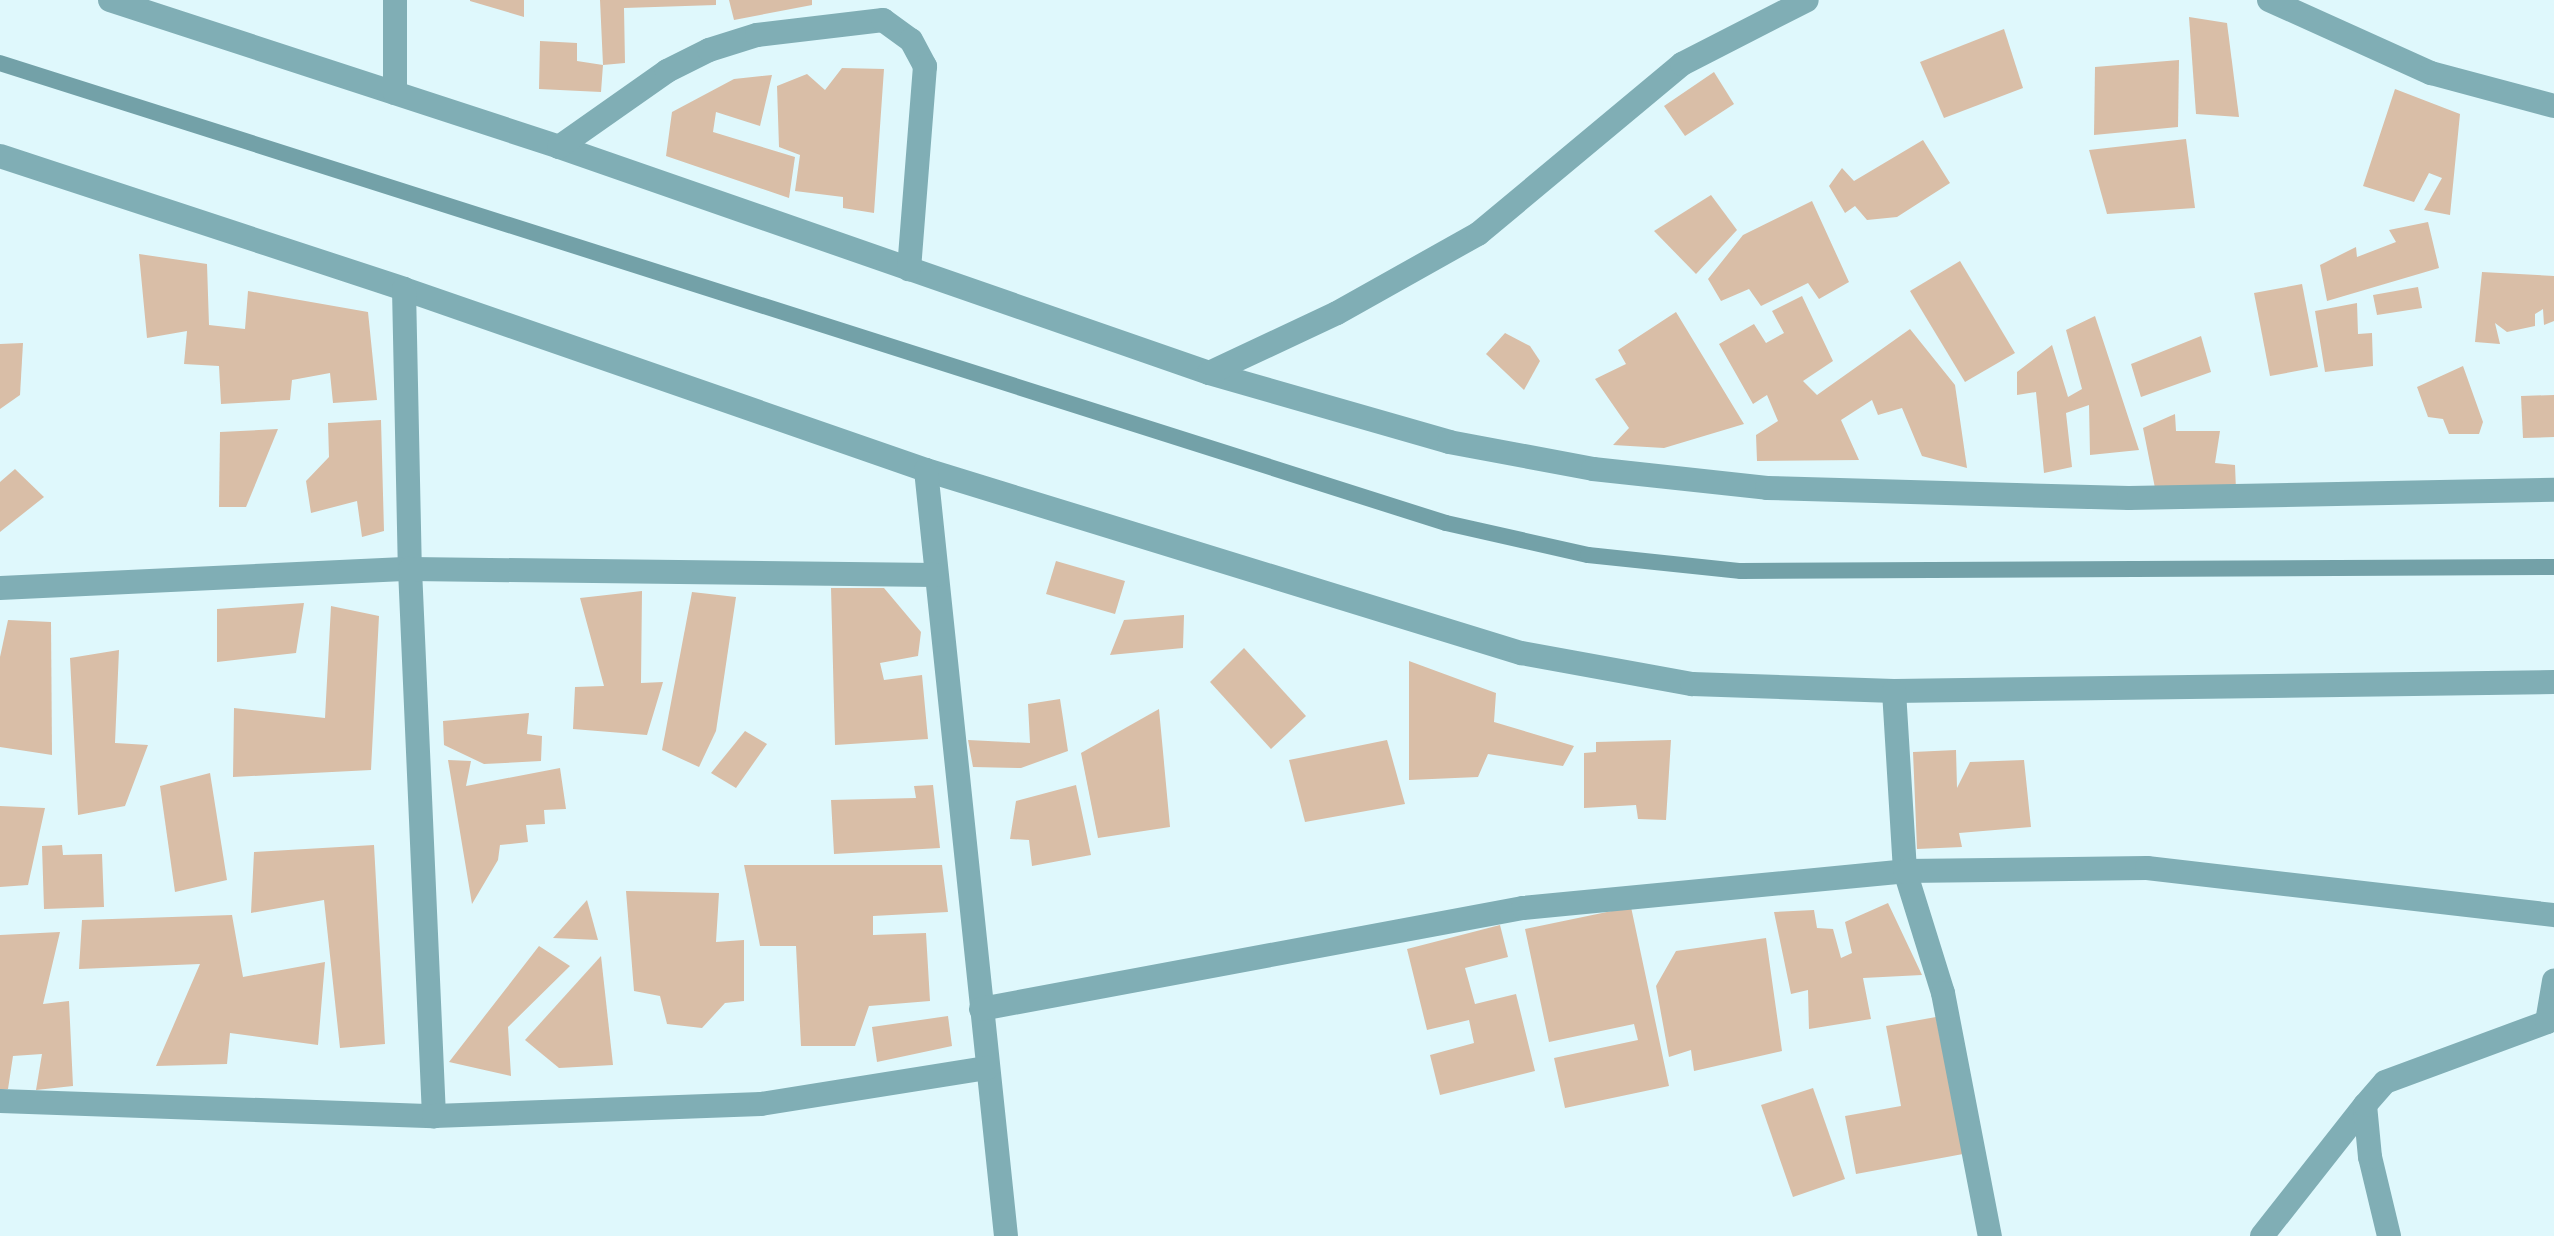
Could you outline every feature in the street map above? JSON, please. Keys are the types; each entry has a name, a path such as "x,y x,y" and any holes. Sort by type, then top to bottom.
{"street":[{"path":"110,0 559,147 1209,373 1449,442 1593,469 1767,488 2129,498 2554,490"},
{"path":"395,0 395,93"},
{"path":"1209,373 1337,313 1478,234 1682,64 1807,0"},
{"path":"2271,0 2431,73 2554,106"},
{"path":"559,147 667,71 709,50 757,35 883,20 911,40 925,66 909,269"},
{"path":"0,156 404,289 926,470 1521,653 1692,684 1894,691 2554,682"},
{"path":"404,289 410,569 434,1116"},
{"path":"926,470 1006,1236"},
{"path":"0,588 410,569 936,575"},
{"path":"1894,691 1905,871 1943,993 1990,1236"},
{"path":"981,1009 1523,908 1905,871 2178,870 2554,915"},
{"path":"2262,1236 2385,1082 2550,1025 2554,981"},
{"path":"0,1101 434,1116 761,1104 987,1068"},
{"path":"2365,1105 2370,1157 2389,1236"}],"building":[{"path":"524,0 524,17 470,1"},
{"path":"600,0 716,0 716,5 624,8 625,63 603,65"},
{"path":"729,0 812,0 812,5 734,20"},
{"path":"2189,17 2227,23 2239,117 2196,114"},
{"path":"2004,29 2023,88 1944,118 1920,62"},
{"path":"540,41 577,43 577,61 603,65 601,92 539,89"},
{"path":"2179,60 2178,127 2094,135 2095,67"},
{"path":"842,68 884,69 874,213 843,208 843,197 795,191 800,155 779,147 777,86 807,74 825,90"},
{"path":"1714,72 1734,104 1685,136 1664,106"},
{"path":"772,75 760,126 716,112 713,132 795,157 789,198 666,156 672,112 734,79"},
{"path":"2395,89 2460,114 2450,215 2424,210 2442,178 2429,173 2414,202 2363,186"},
{"path":"2186,139 2195,208 2107,214 2089,150"},
{"path":"1923,140 1950,183 1897,217 1867,220 1855,206 1845,213 1829,186 1842,168 1854,181"},
{"path":"1711,195 1737,230 1696,274 1654,231"},
{"path":"1812,201 1849,282 1819,299 1808,283 1761,306 1749,289 1721,301 1708,279 1743,235"},
{"path":"2428,222 2439,268 2327,301 2320,265 2356,247 2357,257 2396,242 2389,230"},
{"path":"139,254 207,264 209,325 245,329 248,291 368,312 377,400 333,403 330,373 292,380 290,400 221,404 219,366 184,364 187,331 147,338"},
{"path":"1960,261 2015,353 1965,382 1910,291"},
{"path":"2482,272 2554,276 2554,321 2544,325 2543,309 2535,314 2535,326 2507,332 2495,323 2500,344 2475,342"},
{"path":"2302,284 2318,367 2270,376 2254,293"},
{"path":"2418,287 2422,308 2377,315 2373,295"},
{"path":"1802,296 1833,361 1803,381 1817,395 1910,329 1955,385 1967,468 1922,456 1902,408 1878,415 1872,400 1841,420 1859,460 1757,461 1756,435 1778,421 1767,395 1753,404 1719,344 1754,324 1766,343 1784,333 1772,311"},
{"path":"2357,303 2358,334 2372,333 2373,366 2325,372 2315,311"},
{"path":"1676,312 1744,424 1664,448 1613,445 1629,428 1595,379 1626,364 1618,350"},
{"path":"2095,316 2139,450 2090,455 2089,405 2066,413 2072,467 2044,473 2036,392 2017,395 2017,372 2052,345 2068,397 2082,389 2066,330"},
{"path":"1505,333 1530,346 1540,361 1524,390 1486,354"},
{"path":"2201,336 2211,372 2141,397 2131,364"},
{"path":"23,343 20,395 0,409 0,344"},
{"path":"2463,366 2483,422 2479,434 2449,434 2443,419 2428,417 2417,387"},
{"path":"2554,395 2554,437 2523,438 2521,396"},
{"path":"2175,414 2176,431 2220,431 2215,463 2235,465 2236,490 2157,498 2143,428"},
{"path":"381,420 384,531 362,537 357,501 311,513 306,481 329,457 328,423"},
{"path":"278,429 246,507 219,507 220,432"},
{"path":"15,469 44,497 0,532 0,482"},
{"path":"1056,561 1125,581 1115,614 1046,594"},
{"path":"831,588 884,588 921,632 918,656 880,663 884,680 922,675 928,739 835,745"},
{"path":"642,591 641,683 663,682 647,735 573,729 575,687 604,686 580,598"},
{"path":"692,592 736,597 716,731 699,767 662,750"},
{"path":"304,603 296,653 217,662 217,609"},
{"path":"331,606 379,616 371,770 233,777 234,708 325,718"},
{"path":"1184,615 1183,648 1110,655 1124,620"},
{"path":"8,620 51,622 52,755 0,747 0,657"},
{"path":"1244,648 1306,716 1271,749 1210,682"},
{"path":"119,650 115,743 148,745 125,806 78,815 70,658"},
{"path":"1409,661 1496,693 1494,722 1574,746 1563,766 1488,754 1478,777 1409,780"},
{"path":"1060,699 1068,751 1021,768 973,767 968,740 1030,743 1028,704"},
{"path":"1159,709 1170,827 1098,838 1081,753"},
{"path":"529,713 527,734 542,736 541,761 484,764 444,745 443,721"},
{"path":"745,731 767,744 736,788 711,773"},
{"path":"1387,740 1405,804 1305,822 1289,760"},
{"path":"1671,740 1666,820 1638,819 1636,805 1584,808 1584,753 1596,752 1596,742"},
{"path":"1956,750 1957,788 1970,762 2024,760 2031,827 1959,833 1962,847 1917,849 1913,752"},
{"path":"448,760 471,761 466,786 560,768 566,809 544,810 545,824 526,825 528,842 500,845 498,860 472,904"},
{"path":"210,773 227,880 175,892 160,786"},
{"path":"933,785 940,848 834,854 831,800 916,798 914,786"},
{"path":"1076,785 1091,855 1032,866 1029,840 1010,839 1016,801"},
{"path":"0,806 45,808 28,885 0,887"},
{"path":"62,845 63,855 102,854 104,907 44,909 42,846"},
{"path":"374,845 385,1044 340,1048 324,900 251,913 254,852"},
{"path":"744,865 942,865 948,912 873,916 873,935 926,933 930,1001 869,1006 855,1046 801,1046 796,946 760,946"},
{"path":"626,891 719,893 716,942 744,940 744,1001 725,1003 702,1028 667,1024 660,996 634,991"},
{"path":"587,900 598,940 553,938"},
{"path":"1888,903 1922,975 1863,978 1871,1019 1809,1029 1808,990 1791,994 1774,912 1814,910 1817,928 1833,929 1841,958 1852,953 1845,922"},
{"path":"1631,907 1669,1086 1565,1108 1554,1058 1638,1040 1634,1024 1549,1042 1525,929"},
{"path":"232,915 243,977 325,962 318,1045 230,1033 227,1064 156,1066 200,964 79,969 82,920"},
{"path":"1500,925 1508,957 1465,968 1475,1004 1516,994 1535,1071 1440,1095 1430,1055 1474,1043 1469,1020 1427,1030 1407,949"},
{"path":"60,932 43,1004 69,1001 73,1086 36,1090 42,1054 13,1056 8,1089 0,1090 0,935"},
{"path":"1766,938 1782,1051 1694,1071 1691,1050 1669,1057 1656,986 1676,951"},
{"path":"539,946 570,966 508,1027 511,1076 449,1062"},
{"path":"601,956 613,1065 559,1068 525,1040"},
{"path":"948,1016 952,1046 877,1062 872,1027"},
{"path":"1936,1017 1963,1154 1856,1174 1845,1116 1901,1106 1886,1026"},
{"path":"1813,1088 1845,1179 1793,1197 1761,1105"}],"waterway":[{"path":"0,63 1446,523 1588,555 1741,571 2554,567"}]}
